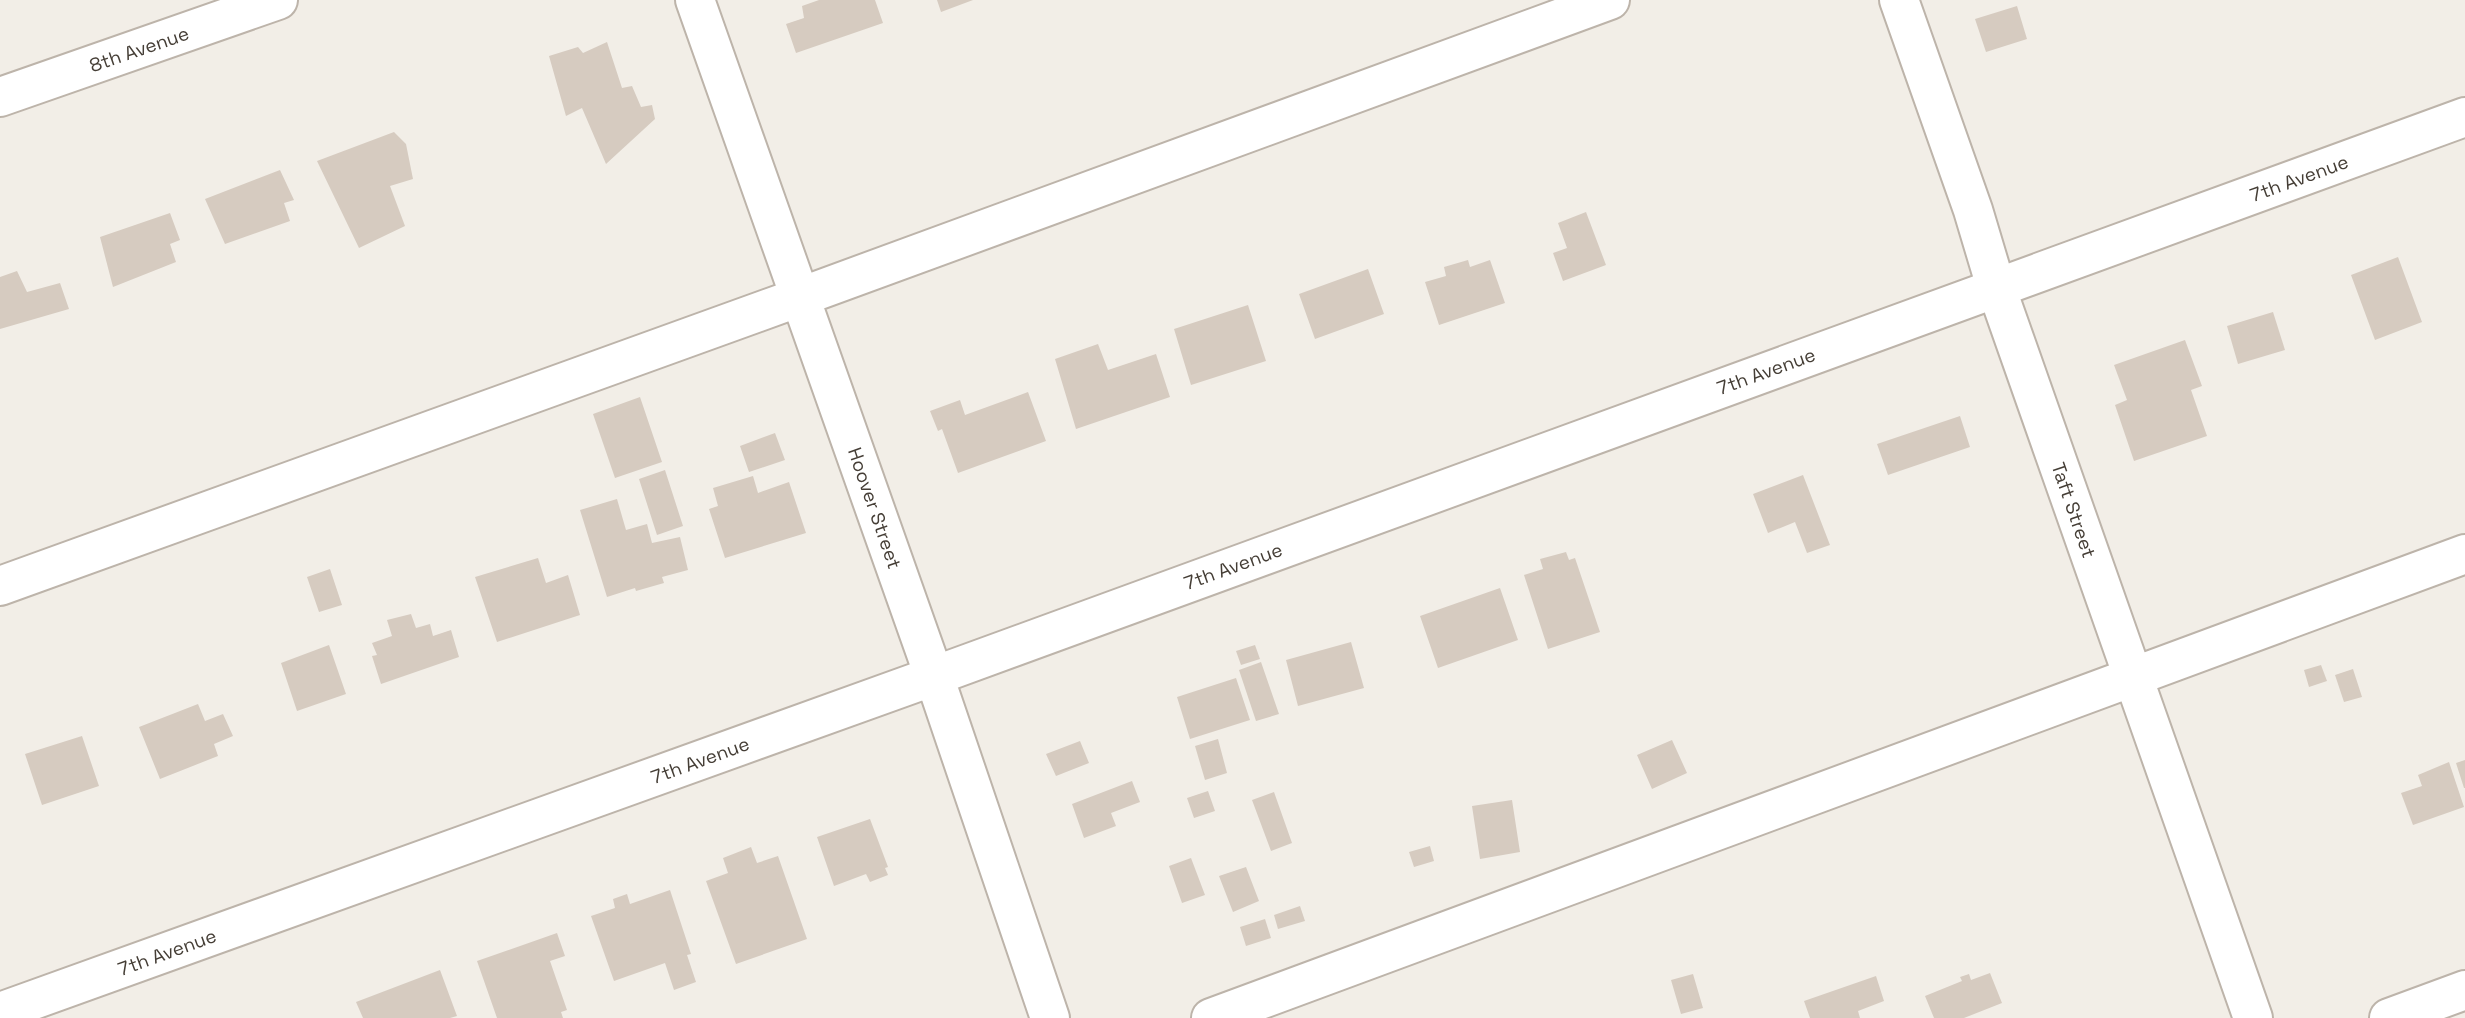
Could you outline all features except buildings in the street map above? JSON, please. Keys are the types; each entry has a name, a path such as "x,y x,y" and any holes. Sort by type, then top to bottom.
{"street":[{"name":"8th Avenue","path":"0,97 278,0"},
{"name":"Hoover Street","path":"695,0 934,676 1050,1018"},
{"path":"0,586 800,297 1609,0"},
{"name":"Taft Street","path":"1899,0 1973,210 1996,287 2253,1018"},
{"name":"7th Avenue","path":"0,1012 934,676 2465,117"},
{"path":"1211,1018 2465,554"},
{"path":"2389,1018 2465,990"}]}
